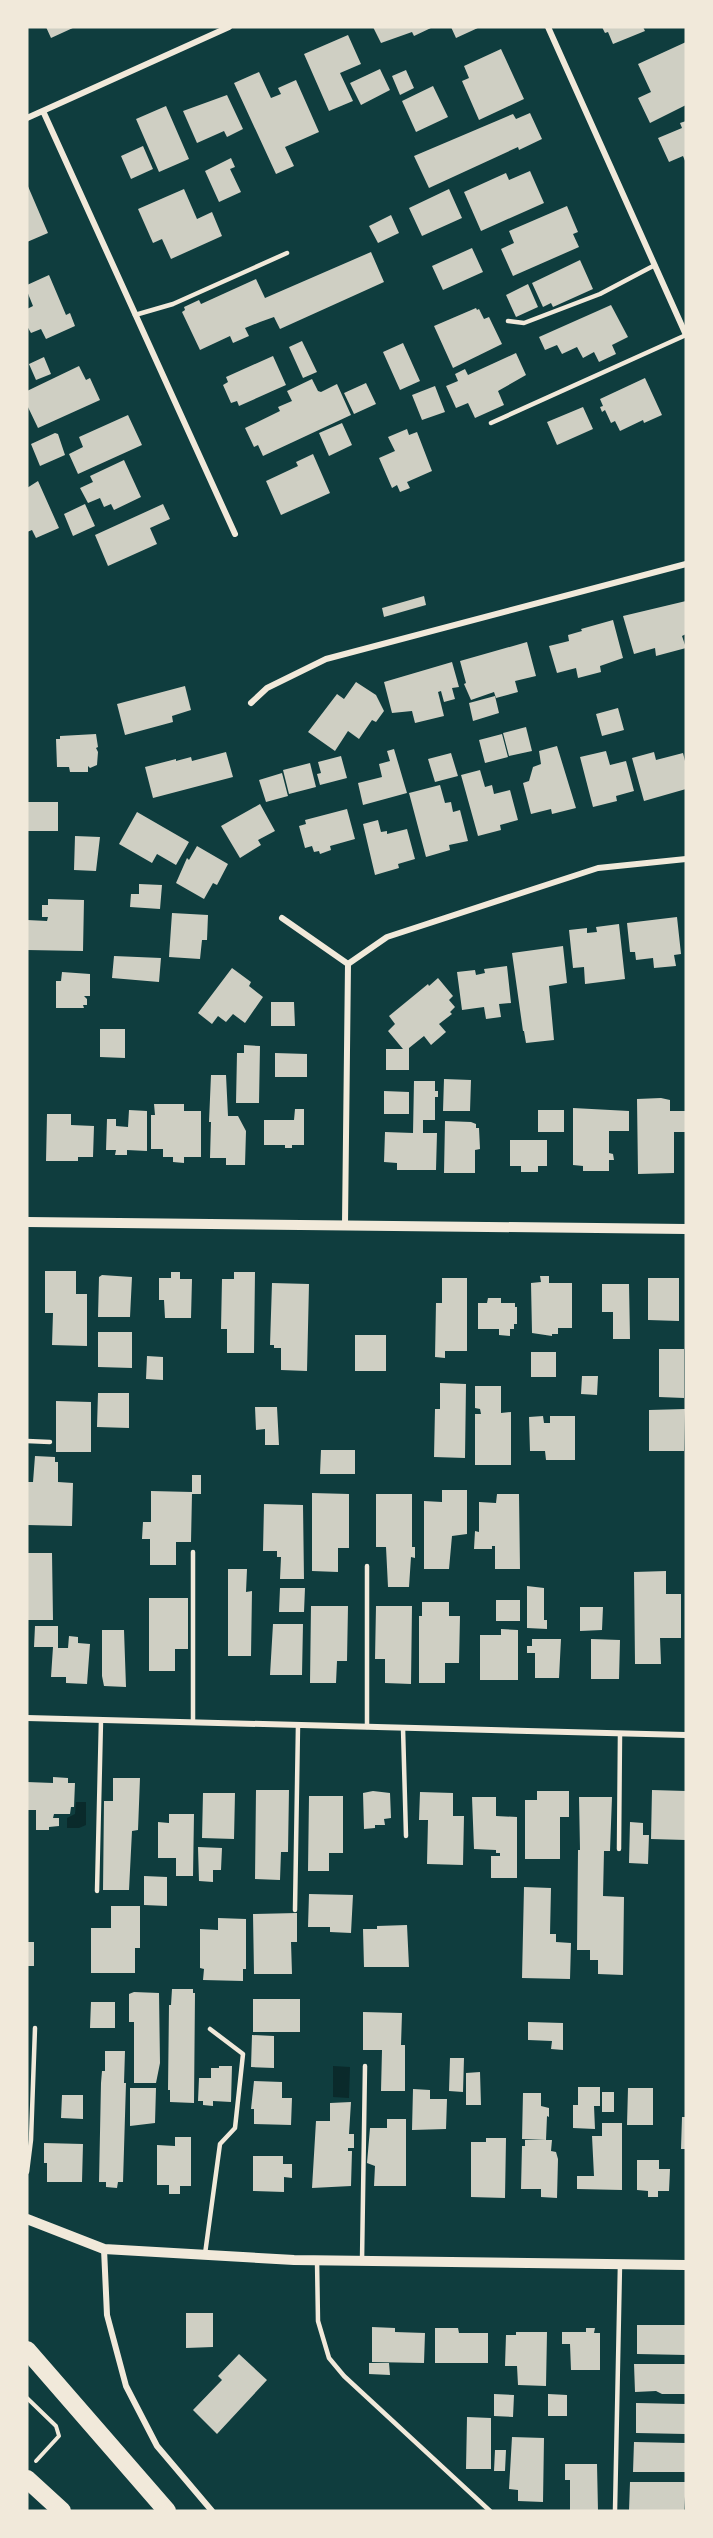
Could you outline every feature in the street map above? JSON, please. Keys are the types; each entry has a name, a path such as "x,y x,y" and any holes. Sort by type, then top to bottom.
{"highway":[{"path":"27,2350 167,2511"},
{"path":"27,2479 62,2511"}],"street":[{"path":"27,118 229,27"},
{"path":"548,27 686,335"},
{"path":"43,111 235,534"},
{"path":"251,704 267,688 326,659 686,564"},
{"path":"348,964 387,937 597,868 686,859"},
{"path":"282,918 348,964"},
{"path":"345,1224 348,964"},
{"path":"27,1222 686,1229"},
{"path":"27,1718 686,1735"},
{"path":"27,2219 104,2249 317,2260 686,2265"},
{"path":"104,2249 107,2315 126,2386 158,2446 212,2511"}],"lane":[{"path":"135,315 173,304 287,253"},
{"path":"508,321 524,323 600,294 655,265"},
{"path":"491,423 686,335"},
{"path":"27,1441 50,1442"},
{"path":"193,1552 193,1722"},
{"path":"367,1566 367,1727"},
{"path":"98,1891 101,1720"},
{"path":"295,1910 298,1725"},
{"path":"403,1728 406,1836"},
{"path":"619,1849 620,1734"},
{"path":"27,2172 31,2140 35,2028"},
{"path":"205,2254 220,2144 235,2128 243,2054 210,2029"},
{"path":"362,2261 365,2066"},
{"path":"317,2260 318,2321 329,2358 344,2376 490,2511"},
{"path":"615,2511 620,2264"}],"path":[{"path":"27,2398 56,2426 59,2436 35,2462"}],"water":[{"path":"76,1802 86,1802 86,1825 79,1828 67,1828 67,1818 75,1814"},
{"path":"333,2066 350,2067 349,2098 333,2097"}],"building":[{"path":"46,27 75,27 51,38"},
{"path":"373,27 433,27 414,36 412,32 381,43"},
{"path":"451,27 480,27 456,38"},
{"path":"602,27 643,27 645,31 613,44 608,32 605,33"},
{"path":"348,35 361,64 340,73 353,101 329,111 304,54"},
{"path":"686,42 686,105 650,123 638,98 651,92 638,64"},
{"path":"501,49 524,99 479,120 462,81 469,78 464,66"},
{"path":"380,69 390,90 361,105 350,83"},
{"path":"406,70 414,88 400,95 392,76"},
{"path":"259,72 271,98 281,94 278,88 296,80 319,132 285,147 294,166 276,174 234,83"},
{"path":"433,86 448,117 416,132 402,101"},
{"path":"227,95 243,129 227,137 224,131 197,143 183,111"},
{"path":"166,106 189,159 159,172 136,119"},
{"path":"530,113 542,139 519,150 518,147 429,188 414,156 513,114 516,119"},
{"path":"686,121 686,163 683,156 669,162 658,138 682,128 680,123"},
{"path":"143,146 153,169 131,179 121,156"},
{"path":"231,158 235,167 230,169 241,192 219,202 205,171"},
{"path":"530,171 544,203 481,231 464,192 506,173 509,180"},
{"path":"27,184 48,233 27,242"},
{"path":"184,189 197,219 212,212 222,236 171,259 162,239 153,243 138,209"},
{"path":"449,189 462,218 422,236 409,208"},
{"path":"567,206 578,232 573,234 579,247 513,276 501,249 514,243 509,231"},
{"path":"391,215 399,233 378,243 369,226"},
{"path":"472,248 483,272 443,290 432,266"},
{"path":"371,252 384,282 280,329 274,317 245,328 249,336 233,343 230,336 200,350 182,312 185,310 184,307 199,300 201,304 256,279 265,298"},
{"path":"580,260 593,289 553,307 551,303 543,307 532,283"},
{"path":"49,275 66,315 70,313 75,326 46,339 41,329 31,333 27,326 27,309 33,306 27,285"},
{"path":"528,284 538,307 516,317 506,295"},
{"path":"611,305 628,337 612,345 616,354 599,362 594,352 583,358 577,347 562,354 557,345 545,350 539,337"},
{"path":"476,308 479,309 484,319 489,317 502,344 453,368 434,326"},
{"path":"302,341 317,372 303,378 289,347"},
{"path":"403,343 420,381 400,390 383,352"},
{"path":"516,353 526,375 498,391 504,405 475,418 468,403 456,408 446,386 458,381 455,374 465,369 468,375"},
{"path":"273,356 286,385 239,406 237,401 231,403 223,385 228,382 226,377"},
{"path":"44,357 51,374 36,380 29,364"},
{"path":"79,366 86,380 90,378 100,400 38,428 27,405 27,391"},
{"path":"645,378 662,415 644,423 643,420 620,431 615,421 611,423 605,410 602,412 600,407 603,406 600,399"},
{"path":"312,379 318,391 321,392 337,384 351,415 263,456 258,445 254,447 245,428 280,411 278,407 292,401 287,391"},
{"path":"366,383 376,404 354,414 344,393"},
{"path":"435,386 445,412 422,420 412,395"},
{"path":"583,407 593,429 557,445 547,422"},
{"path":"128,415 142,445 78,474 69,454 83,447 79,437"},
{"path":"342,423 352,445 329,456 319,433"},
{"path":"407,429 409,435 417,432 432,471 407,482 410,488 400,492 397,485 392,488 379,458 395,451 388,437"},
{"path":"55,433 58,434 65,455 40,466 31,444"},
{"path":"313,454 330,493 281,515 266,481 298,466 296,462"},
{"path":"124,460 141,497 114,510 111,504 104,507 100,498 88,503 80,488 93,482 90,476"},
{"path":"38,481 59,528 36,538 32,530 27,532 27,488"},
{"path":"85,504 95,526 73,536 64,514"},
{"path":"163,504 170,519 150,528 157,544 108,566 95,535"},
{"path":"424,596 426,605 384,617 382,608"},
{"path":"686,601 686,634 682,636 686,648 656,656 655,648 634,654 623,616"},
{"path":"613,620 623,658 600,666 601,672 578,678 576,668 557,673 549,646 569,641 568,635 582,631 581,629"},
{"path":"527,642 536,676 515,681 518,692 496,698 494,692 471,700 464,684 466,683 460,661"},
{"path":"452,662 459,687 452,688 455,699 444,702 441,691 438,692 444,716 415,723 412,711 392,713 384,682"},
{"path":"356,682 376,695 384,711 376,722 372,720 359,739 348,731 335,751 308,732 337,694 344,699"},
{"path":"185,686 191,710 172,716 173,722 125,735 117,704"},
{"path":"495,696 499,713 473,721 469,703"},
{"path":"618,708 624,730 602,736 596,714"},
{"path":"526,727 532,751 509,756 503,733"},
{"path":"96,734 97,765 90,768 88,766 88,772 70,772 69,767 57,767 56,739 60,739 60,736"},
{"path":"502,734 508,757 485,763 479,740"},
{"path":"557,746 576,808 552,814 551,809 531,814 523,783 529,781 533,767 541,764 539,751"},
{"path":"394,749 407,793 363,805 358,783 382,777 379,764 390,761 387,751"},
{"path":"606,751 610,765 626,761 634,791 616,796 617,801 593,807 580,757"},
{"path":"226,752 233,777 153,798 145,767 191,757 192,761"},
{"path":"654,752 656,760 683,753 686,765 686,789 644,801 632,758"},
{"path":"451,753 458,776 435,782 428,759"},
{"path":"341,756 347,778 320,785 317,774 321,773 318,762"},
{"path":"310,763 316,787 289,794 283,770"},
{"path":"480,770 485,787 492,785 494,794 510,790 518,820 500,825 501,830 478,836 461,775"},
{"path":"282,773 288,796 266,802 259,780"},
{"path":"440,785 445,803 451,802 453,812 460,810 468,841 449,845 450,850 426,857 409,793"},
{"path":"27,802 58,802 58,831 27,831"},
{"path":"260,804 275,831 258,840 261,845 240,858 221,826"},
{"path":"347,809 355,839 330,846 331,850 320,854 319,851 314,852 312,846 305,848 299,826 306,824 305,820"},
{"path":"137,812 189,842 176,865 157,854 152,863 119,844"},
{"path":"378,820 381,832 387,831 387,834 407,829 415,859 398,864 399,868 375,875 363,824"},
{"path":"75,836 100,837 96,871 74,870"},
{"path":"197,846 228,864 217,885 213,883 204,899 176,883 187,858 189,860"},
{"path":"139,884 162,885 160,909 130,907 131,894 139,894"},
{"path":"48,899 84,900 83,951 27,950 27,920 47,921 48,917 42,917 42,905 48,905"},
{"path":"172,913 208,915 207,940 202,940 200,959 169,957"},
{"path":"677,917 681,954 674,955 676,966 654,968 653,958 636,960 635,952 630,952 627,923"},
{"path":"619,924 625,979 585,984 584,967 573,968 569,930 587,928 587,933 597,932 596,927"},
{"path":"563,946 567,983 549,986 554,1040 526,1043 512,953"},
{"path":"114,956 161,958 159,982 112,978"},
{"path":"507,966 511,1003 499,1004 501,1017 486,1019 484,1007 462,1010 457,972 475,970 476,975 485,973 484,969"},
{"path":"232,968 251,982 249,986 263,997 245,1023 233,1014 226,1022 218,1016 212,1024 198,1013"},
{"path":"62,972 90,974 90,996 84,996 87,999 87,1005 83,1005 84,1008 56,1008 56,981 61,981"},
{"path":"438,978 453,996 449,1000 455,1007 450,1012 452,1014 439,1024 446,1032 431,1045 424,1036 409,1048 409,1070 386,1070 386,1049 403,1049 388,1031 395,1024 389,1016"},
{"path":"271,1002 294,1002 295,1026 271,1026"},
{"path":"100,1029 125,1029 125,1058 100,1057"},
{"path":"244,1045 260,1046 259,1103 236,1103 237,1053 244,1053"},
{"path":"275,1053 307,1054 307,1077 275,1077"},
{"path":"211,1075 226,1075 228,1116 238,1116 246,1131 245,1165 226,1165 226,1158 210,1158"},
{"path":"444,1079 471,1080 470,1111 443,1111"},
{"path":"414,1081 435,1081 435,1091 438,1091 438,1097 435,1097 435,1120 423,1120 423,1133 437,1133 436,1170 397,1170 397,1163 384,1162 385,1132 413,1133"},
{"path":"384,1091 409,1092 409,1114 384,1114"},
{"path":"637,1099 670,1100 670,1111 686,1111 686,1132 674,1132 674,1173 638,1174"},
{"path":"154,1104 184,1104 184,1111 201,1111 201,1157 184,1157 184,1163 173,1162 173,1157 163,1157 163,1149 151,1149 151,1115 155,1115"},
{"path":"573,1108 629,1111 629,1131 609,1131 609,1153 613,1154 614,1160 609,1160 609,1171 583,1171 583,1166 573,1165"},
{"path":"295,1109 304,1109 304,1145 292,1145 292,1148 285,1148 285,1145 264,1145 264,1120 294,1120"},
{"path":"129,1110 147,1111 147,1151 127,1150 127,1155 115,1155 116,1150 106,1150 107,1119 116,1119 116,1126 128,1127"},
{"path":"538,1110 564,1110 564,1132 538,1132"},
{"path":"47,1114 71,1114 71,1125 94,1126 93,1157 78,1157 78,1161 46,1161"},
{"path":"445,1121 471,1122 479,1128 480,1149 475,1150 475,1173 444,1173"},
{"path":"510,1140 547,1140 547,1166 538,1166 538,1172 521,1172 521,1166 510,1166"},
{"path":"45,1271 76,1271 76,1294 87,1294 87,1346 52,1345 53,1313 45,1313"},
{"path":"171,1272 180,1272 180,1279 192,1279 191,1318 165,1318 164,1300 159,1300 159,1278 171,1278"},
{"path":"234,1272 255,1272 254,1353 227,1353 227,1329 221,1329 222,1279 234,1279"},
{"path":"102,1275 132,1277 130,1317 98,1317 99,1277"},
{"path":"540,1276 549,1276 549,1283 572,1283 572,1328 558,1328 558,1334 552,1334 552,1336 532,1333 531,1283 541,1282"},
{"path":"442,1278 467,1278 467,1351 445,1351 445,1358 435,1357 436,1303 442,1303"},
{"path":"648,1278 679,1278 679,1321 648,1320"},
{"path":"272,1283 309,1284 307,1371 281,1370 281,1348 274,1348 274,1345 270,1345"},
{"path":"602,1284 629,1284 630,1339 613,1339 613,1312 602,1312"},
{"path":"488,1298 501,1298 501,1303 515,1303 517,1324 514,1324 514,1329 510,1329 510,1336 499,1335 499,1329 478,1329 478,1303 487,1303"},
{"path":"98,1332 132,1332 132,1368 98,1367"},
{"path":"355,1335 386,1335 386,1371 355,1371"},
{"path":"659,1349 684,1349 684,1398 659,1397"},
{"path":"531,1352 556,1352 556,1377 531,1377"},
{"path":"147,1356 163,1357 163,1380 146,1379"},
{"path":"582,1376 598,1376 597,1395 581,1394"},
{"path":"440,1383 466,1384 465,1458 434,1457 435,1409 440,1409"},
{"path":"475,1386 501,1386 501,1413 511,1412 511,1465 475,1465 475,1414 481,1414 480,1409 475,1408"},
{"path":"98,1393 129,1393 129,1428 97,1427"},
{"path":"56,1401 91,1402 91,1452 56,1452"},
{"path":"255,1407 277,1407 279,1445 265,1445 265,1429 256,1430"},
{"path":"685,1409 684,1451 649,1451 649,1410"},
{"path":"543,1416 544,1423 550,1423 550,1416 575,1416 575,1460 546,1460 545,1451 530,1451 529,1417"},
{"path":"321,1450 355,1450 355,1474 320,1474"},
{"path":"35,1456 55,1457 55,1462 58,1462 58,1482 73,1483 72,1526 27,1525 27,1482 33,1482"},
{"path":"192,1475 201,1475 201,1494 192,1494 191,1542 176,1542 176,1565 150,1565 150,1539 142,1539 143,1522 151,1522 151,1491 192,1492"},
{"path":"442,1490 467,1490 467,1534 452,1536 449,1569 424,1569 424,1501 442,1502"},
{"path":"312,1493 349,1494 349,1548 338,1548 338,1572 312,1571"},
{"path":"376,1494 412,1494 412,1547 415,1547 415,1558 411,1557 409,1587 388,1587 386,1547 376,1547"},
{"path":"497,1494 519,1494 520,1569 495,1569 495,1546 492,1546 492,1549 474,1549 475,1531 479,1532 479,1502 496,1503"},
{"path":"264,1504 303,1505 304,1579 280,1579 281,1557 277,1557 277,1551 263,1551"},
{"path":"27,1553 52,1553 53,1620 27,1620"},
{"path":"228,1569 247,1569 246,1592 252,1591 251,1656 228,1656"},
{"path":"666,1571 666,1594 681,1594 681,1638 660,1638 661,1664 635,1664 634,1572"},
{"path":"527,1586 544,1588 544,1620 547,1620 547,1629 527,1628"},
{"path":"280,1588 305,1588 304,1612 279,1612"},
{"path":"149,1598 188,1598 188,1649 175,1649 175,1671 149,1671"},
{"path":"496,1600 520,1600 520,1621 496,1621"},
{"path":"422,1602 449,1602 449,1616 460,1616 459,1663 445,1663 445,1683 419,1683 419,1616 422,1616"},
{"path":"311,1606 348,1606 347,1661 337,1661 336,1683 310,1683"},
{"path":"376,1606 412,1606 411,1684 385,1683 385,1659 375,1659"},
{"path":"580,1607 603,1607 602,1630 580,1631"},
{"path":"273,1624 303,1624 302,1675 270,1675"},
{"path":"35,1626 58,1626 58,1648 68,1648 69,1636 78,1637 78,1643 90,1644 87,1684 66,1683 66,1677 51,1677 53,1647 34,1647"},
{"path":"501,1629 518,1630 518,1680 480,1680 480,1635 501,1635"},
{"path":"102,1630 124,1630 126,1687 104,1686"},
{"path":"532,1639 561,1639 559,1678 535,1678 535,1653 527,1653 527,1646 532,1646"},
{"path":"591,1639 620,1640 619,1679 591,1679"},
{"path":"53,1777 68,1778 68,1783 75,1783 74,1807 71,1807 70,1814 54,1814 53,1818 59,1818 59,1826 49,1827 49,1830 36,1830 36,1810 27,1810 27,1782 53,1783"},
{"path":"113,1778 140,1778 138,1830 132,1831 129,1890 103,1890 104,1801 113,1801"},
{"path":"256,1790 289,1790 288,1852 281,1852 280,1880 255,1879"},
{"path":"652,1790 686,1791 686,1840 651,1839"},
{"path":"373,1791 390,1793 391,1818 384,1819 385,1825 375,1825 375,1828 364,1829 363,1793"},
{"path":"537,1791 569,1791 569,1817 560,1817 560,1859 525,1859 525,1800 537,1800"},
{"path":"420,1792 453,1793 453,1816 464,1816 463,1865 427,1864 428,1820 419,1820"},
{"path":"203,1793 235,1793 234,1839 202,1838"},
{"path":"309,1796 343,1796 343,1853 329,1853 329,1871 308,1871"},
{"path":"472,1797 496,1797 496,1816 517,1817 517,1878 491,1878 491,1856 500,1856 500,1853 496,1853 496,1850 474,1849"},
{"path":"579,1797 612,1797 610,1851 604,1851 603,1896 624,1897 623,1975 598,1974 598,1960 590,1960 590,1950 577,1950"},
{"path":"169,1814 194,1814 193,1876 176,1876 176,1858 158,1858 158,1822 169,1823"},
{"path":"630,1822 643,1823 643,1835 649,1835 648,1864 629,1863"},
{"path":"198,1847 222,1848 221,1870 213,1870 213,1882 199,1881"},
{"path":"144,1876 167,1877 167,1906 144,1905"},
{"path":"524,1887 551,1888 550,1934 556,1934 556,1942 571,1943 570,1979 522,1978"},
{"path":"309,1894 353,1895 351,1933 330,1932 330,1927 308,1927"},
{"path":"111,1906 140,1906 140,1948 135,1948 135,1973 91,1973 91,1928 111,1928"},
{"path":"297,1913 297,1942 291,1942 292,1974 254,1974 253,1914"},
{"path":"218,1918 246,1919 246,1969 243,1969 243,1981 203,1980 204,1969 200,1968 200,1929 218,1930"},
{"path":"407,1925 409,1967 364,1967 363,1929"},
{"path":"27,1942 34,1942 34,1966 27,1966"},
{"path":"172,1989 193,1989 195,1993 194,2103 170,2102 170,2090 168,2090 169,2005 171,2005"},
{"path":"134,1992 159,1993 160,2063 156,2083 134,2083 134,2022 129,2022 129,1994"},
{"path":"253,1999 300,1999 300,2032 253,2032"},
{"path":"91,2002 115,2002 115,2028 90,2028"},
{"path":"363,2012 402,2013 401,2045 405,2045 405,2091 381,2091 382,2050 363,2050"},
{"path":"528,2022 563,2023 563,2050 551,2049 552,2041 528,2040"},
{"path":"252,2035 274,2036 274,2068 251,2067"},
{"path":"105,2051 125,2051 123,2182 118,2182 117,2188 106,2187 106,2182 99,2182 101,2083 102,2071 105,2071"},
{"path":"450,2058 464,2058 463,2092 449,2091"},
{"path":"219,2066 232,2066 231,2102 213,2101 213,2106 203,2105 203,2101 198,2101 199,2078 211,2078 211,2068 219,2068"},
{"path":"480,2072 481,2105 466,2105 466,2073"},
{"path":"254,2081 282,2082 282,2098 292,2098 291,2125 254,2124 254,2109 251,2109"},
{"path":"578,2087 600,2087 600,2106 594,2106 595,2129 573,2128 573,2105 578,2105"},
{"path":"130,2088 156,2088 155,2123 130,2126"},
{"path":"628,2088 653,2088 653,2125 627,2125"},
{"path":"413,2089 430,2090 430,2099 447,2099 446,2129 412,2130"},
{"path":"602,2092 614,2092 614,2112 602,2112"},
{"path":"523,2093 541,2093 541,2106 549,2108 546,2140 522,2139"},
{"path":"62,2095 83,2095 83,2119 61,2118"},
{"path":"351,2102 349,2134 354,2134 354,2148 348,2148 348,2151 352,2151 351,2186 312,2188 316,2121 330,2121 330,2103"},
{"path":"682,2117 686,2117 686,2149 681,2149"},
{"path":"387,2119 406,2119 406,2186 374,2186 375,2166 367,2163 370,2128 387,2128"},
{"path":"602,2123 622,2123 622,2190 577,2189 577,2176 594,2176 592,2136 602,2136"},
{"path":"175,2137 191,2137 191,2186 180,2186 180,2194 169,2194 169,2185 157,2185 157,2145 175,2146"},
{"path":"486,2138 506,2138 505,2198 471,2197 471,2142 486,2142"},
{"path":"525,2140 552,2140 551,2151 556,2152 558,2159 557,2198 541,2197 541,2189 521,2189 522,2146 525,2146"},
{"path":"44,2143 83,2144 82,2182 47,2182"},
{"path":"253,2156 283,2156 283,2164 292,2164 292,2178 284,2177 284,2192 253,2191"},
{"path":"637,2160 659,2160 659,2169 670,2169 669,2191 658,2191 658,2197 648,2197 648,2191 637,2190"},
{"path":"186,2313 213,2313 213,2347 186,2348"},
{"path":"637,2325 686,2325 686,2355 637,2354"},
{"path":"372,2327 395,2328 395,2332 425,2333 424,2363 372,2362"},
{"path":"435,2328 458,2328 459,2333 488,2333 488,2363 435,2363"},
{"path":"586,2328 595,2328 594,2333 600,2333 600,2370 571,2370 570,2344 562,2344 562,2332 586,2332"},
{"path":"516,2332 547,2332 546,2386 518,2385 517,2366 505,2366 506,2335 516,2335"},
{"path":"239,2354 267,2380 217,2434 193,2410 222,2380 218,2376"},
{"path":"369,2363 389,2363 390,2375 369,2374"},
{"path":"634,2364 686,2364 686,2394 662,2394 656,2391 635,2392"},
{"path":"494,2394 514,2395 513,2417 494,2416"},
{"path":"548,2394 567,2395 567,2416 548,2416"},
{"path":"636,2403 686,2404 686,2434 636,2433"},
{"path":"467,2417 491,2418 491,2469 466,2469"},
{"path":"512,2437 544,2438 543,2502 518,2501 518,2490 509,2489"},
{"path":"634,2442 686,2443 686,2472 633,2472"},
{"path":"495,2450 506,2450 505,2471 494,2471"},
{"path":"565,2464 597,2464 598,2511 570,2511 570,2480 565,2480"},
{"path":"630,2482 686,2482 684,2511 629,2511"}]}
